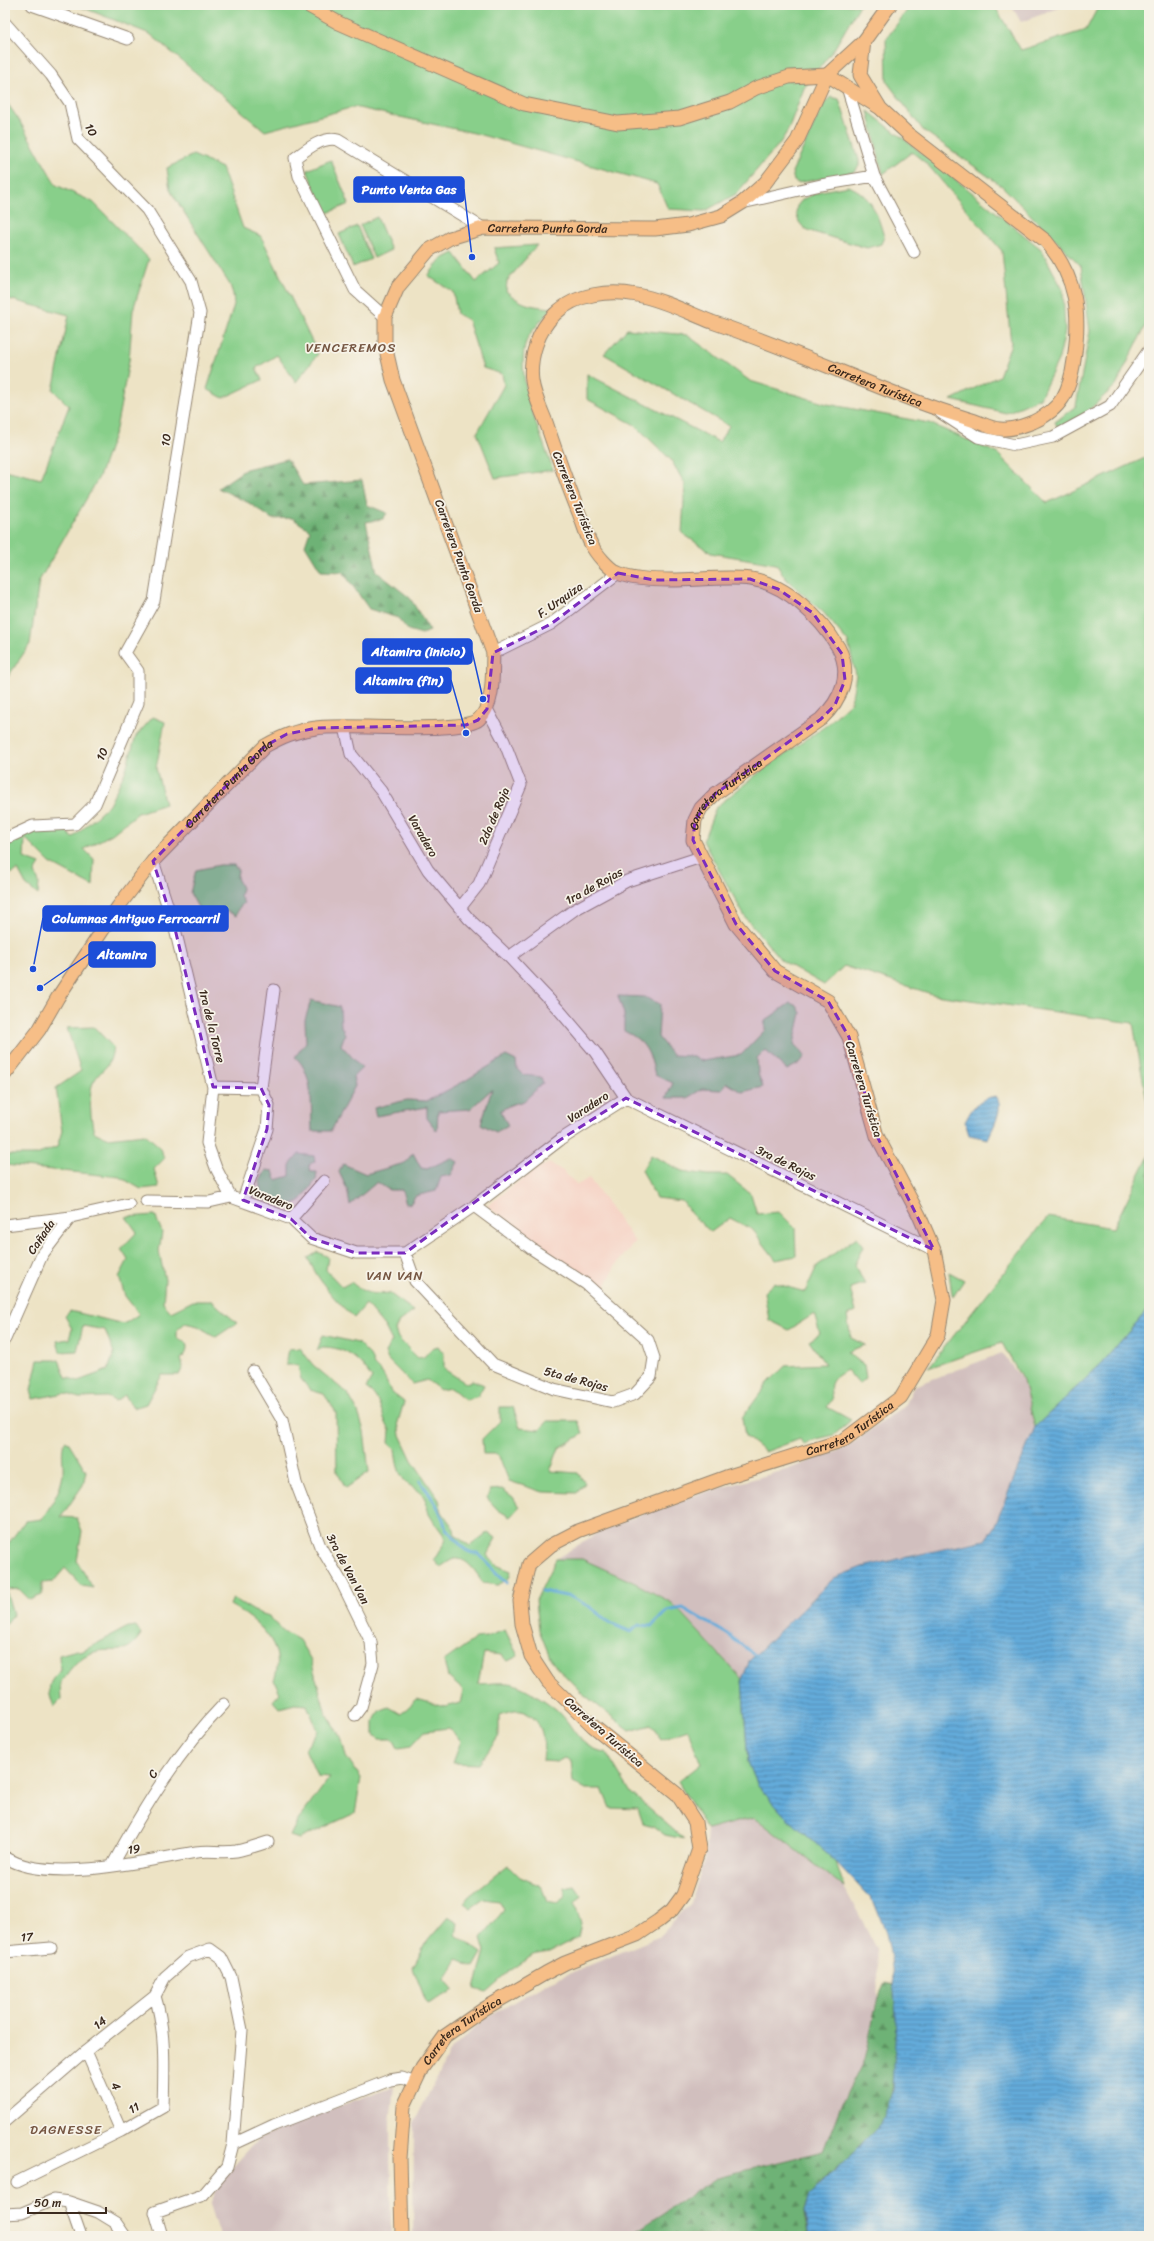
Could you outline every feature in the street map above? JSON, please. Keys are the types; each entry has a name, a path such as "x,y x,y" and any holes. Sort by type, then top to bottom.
{"main road":[{"path":"307,5 339,23 524,104 618,123 679,118 730,102 756,88 789,77 827,75 864,41 890,5"},
{"path":"864,41 860,75 880,108"},
{"name":"Carretera Turística","path":"402,2236 400,2158 404,2106 422,2068 445,2036 484,2009 565,1963 637,1934 663,1917 672,1910 684,1895 698,1849 695,1822 677,1794 594,1726 548,1682 531,1656 522,1624 520,1601 529,1564 551,1545 578,1531 726,1478 844,1440 902,1397 938,1335 944,1300 934,1250 919,1215 877,1136 849,1037 828,1001 775,971 736,924 693,840 695,820 701,808 715,794 816,722 835,705 845,680 842,654 831,636 813,614 778,589 766,583 750,579 654,580 618,573 591,545 564,475 532,382 532,362 536,343 545,326 557,312 573,302 591,295 614,293 639,295 766,341 933,407 1000,429 1022,427 1057,408 1066,394 1073,370 1076,348 1076,303 1071,282 1061,260 1046,241 908,134 880,108 827,75"},
{"name":"Carretera Punta Gorda","path":"5,1074 39,1030 58,997 118,907 154,861 265,746 287,734 317,728 427,728 466,725 478,720 487,708 492,681 493,653 393,380 385,345 385,317 398,286 429,250 450,238 483,228 656,229 688,225 721,216 742,203 765,183 797,141 827,75"}],"street":[{"path":"32,5 128,39"},
{"name":"10","path":"5,23 51,75 70,103 78,139 147,210 191,282 200,313 154,601 125,653 138,671 138,703 95,804 75,824 33,826 5,839"},
{"path":"847,87 874,176 914,252"},
{"path":"385,317 355,290 299,176 295,158 312,146 331,138 338,140 483,228"},
{"path":"742,203 821,185 874,176"},
{"path":"933,407 978,437 1015,445 1052,437 1110,406 1149,350"},
{"name":"F. Urquiza","path":"493,653 551,624 618,573"},
{"name":"2da de Roja","path":"460,908 479,884 521,785 504,741 487,708"},
{"name":"Varadero","path":"146,1201 209,1202 231,1197 243,1200 291,1219 311,1238 356,1253 405,1253 474,1206 560,1140 626,1098 595,1052 509,957 460,908 428,870 381,791 351,754 345,727"},
{"name":"1ra de Rojas","path":"509,957 574,910 627,881 701,857"},
{"name":"1ra de la Torre","path":"154,861 175,929 213,1087 207,1144 216,1168 231,1197"},
{"path":"243,1200 267,1129 269,1105 261,1088 274,990"},
{"path":"213,1087 261,1088"},
{"name":"3ra de Rojas","path":"626,1098 934,1250"},
{"path":"291,1219 324,1181"},
{"path":"5,1225 71,1217 129,1204"},
{"name":"5ta de Rojas","path":"405,1253 415,1281 493,1364 554,1389 613,1402 635,1394 651,1377 654,1358 648,1340 586,1284 532,1249 474,1206"},
{"name":"Cañada","path":"5,1338 42,1255 71,1217"},
{"name":"3ra de Van Van","path":"253,1371 282,1420 296,1483 320,1546 342,1583 371,1642 373,1664 361,1707 355,1715"},
{"name":"C","path":"112,1866 127,1839 175,1764 200,1728 224,1704"},
{"name":"19","path":"5,1857 16,1864 37,1868 91,1870 199,1851 235,1851 268,1842"},
{"name":"17","path":"5,1952 51,1948"},
{"name":"14","path":"5,2121 86,2051 155,1996 165,1977 188,1957 210,1949 221,1956 231,1977 242,2030 233,2144"},
{"name":"11","path":"17,2182 122,2131 163,2107 164,2050 162,2017 155,1996"},
{"name":"4","path":"86,2051 122,2131"},
{"path":"160,2235 155,2212 203,2195 227,2167 233,2144 274,2125 390,2080 402,2078 415,2083"},
{"path":"5,2214 22,2213 53,2200 69,2202 98,2212 116,2223 125,2236"},
{"path":"69,2202 81,2236"}],"highlighted area":[{"path":"618,573 654,580 750,579 778,589 813,613 842,654 845,680 835,705 821,719 715,794 695,820 693,840 736,924 775,971 828,1001 849,1037 877,1136 934,1250 626,1098 560,1140 405,1253 356,1253 311,1238 291,1219 243,1200 267,1129 269,1105 261,1088 213,1087 175,929 153,861 265,746 287,734 317,728 466,725 478,720 487,709 493,653 551,624"}],"shaded area":[{"path":"1011,5 1067,5 1021,22"},
{"path":"550,1163 563,1171 577,1185 589,1178 635,1242 616,1265 602,1293 487,1206 535,1169"},
{"path":"1002,1353 1023,1381 1035,1427 994,1527 985,1540 863,1567 834,1578 750,1660 742,1679 672,1603 556,1559 602,1530 677,1500 789,1469 850,1445 906,1404 914,1386"},
{"path":"754,1817 844,1887 876,1948 878,1998 864,2059 842,2103 823,2151 718,2177 628,2236 413,2236 414,2123 450,2051 482,2021 544,1984 658,1937 691,1903 705,1857 707,1830"},
{"path":"394,2086 390,2123 391,2236 220,2236 210,2204 221,2180 259,2138 290,2124"}],"green space":[{"path":"76,5 860,5 834,49 804,88 788,130 780,143 736,194 705,211 668,209 657,184 474,133 354,107 265,131 150,34"},
{"path":"911,5 994,5 1021,50 1086,30 1097,9 1106,5 1149,5 1149,319 1116,385 1088,411 1059,430 1055,422 1076,406 1090,331 1081,266 1002,186 923,130 887,82 886,39"},
{"path":"831,97 839,99 859,160 859,166 854,172 798,183 794,181 792,172 824,103"},
{"path":"5,100 19,120 56,185 93,202 149,259 133,310 129,361 116,429 99,477 39,581 30,644 5,681 5,470 41,479 69,406 53,390 69,315 5,298"},
{"path":"868,111 964,186 1041,249 1063,290 1065,331 1059,358 1040,398 1006,413 951,400 999,376 1011,344 1002,251 927,164 912,152 883,174"},
{"path":"193,155 222,168 243,228 261,236 318,354 296,382 277,355 256,368 262,380 223,398 207,389 234,305 230,285 170,190 167,168"},
{"path":"331,160 349,204 325,214 307,170"},
{"path":"848,186 862,194 868,200 876,213 884,237 881,244 867,248 813,232 804,228 799,222 796,213 797,206 803,199 821,191"},
{"path":"377,217 391,250 374,258 360,225"},
{"path":"357,226 371,259 353,267 339,234"},
{"path":"537,245 507,281 506,291 527,304 552,308 526,341 523,360 524,376 531,408 553,470 495,478 477,433 504,385 502,374 483,368 468,320 457,314 453,292 428,276 440,260 454,253 476,282 499,263 494,248"},
{"path":"627,329 687,335 750,381 827,404 929,423 997,453 1047,503 1147,457 1149,460 1149,1114 1133,1023 935,995 844,966 824,985 781,960 745,917 703,841 716,807 765,768 827,725 851,702 856,675 848,642 824,613 787,580 776,564 711,553 682,533 685,484 671,460 635,425 587,399 587,374 719,442 729,426 604,354"},
{"path":"287,459 303,485 362,480 367,505 387,513 383,519 366,522 377,572 410,598 430,631 422,634 408,630 398,618 369,609 343,572 321,571 305,545 310,530 292,518 272,519 249,503 218,488 246,469"},
{"path":"153,717 165,722 156,768 165,804 138,813 112,834 84,849 94,859 93,886 50,863 25,838 24,858 40,864 35,872 39,883 38,895 26,885 18,870 5,877 5,844 21,833 65,830 73,838 109,805 125,772 136,736"},
{"path":"220,865 234,865 238,870 237,878 242,888 240,896 244,903 238,909 236,916 229,912 199,909 190,893 196,870"},
{"path":"618,996 645,997 660,1004 658,1037 672,1055 690,1056 703,1061 741,1055 765,1030 765,1021 790,1003 797,1006 801,1013 794,1044 805,1056 800,1063 787,1070 765,1050 757,1058 758,1074 763,1087 742,1092 727,1083 721,1090 702,1089 687,1098 666,1098 673,1083 655,1075 646,1048 637,1039 624,1031 624,1014"},
{"path":"311,1000 340,1007 341,1026 345,1034 341,1045 362,1068 353,1077 355,1086 331,1131 312,1131 310,1091 306,1072 295,1057 306,1042 305,1020"},
{"path":"94,1027 113,1047 112,1055 108,1064 91,1087 90,1107 94,1132 107,1138 145,1134 161,1148 164,1159 154,1169 159,1187 141,1189 120,1177 5,1165 5,1155 36,1155 57,1147 62,1131 56,1088 81,1071 67,1028"},
{"path":"506,1056 516,1061 517,1069 523,1075 541,1077 543,1083 524,1101 510,1105 500,1111 508,1125 496,1132 481,1124 492,1089 470,1109 438,1111 437,1131 427,1118 427,1107 376,1116 374,1108 407,1100 427,1101 463,1082"},
{"path":"413,1153 421,1168 427,1169 451,1158 458,1162 451,1175 441,1177 436,1191 415,1196 411,1203 406,1204 402,1190 389,1190 377,1182 350,1205 347,1189 339,1172 343,1164 366,1174 405,1163"},
{"path":"299,1154 314,1156 315,1161 309,1165 311,1172 317,1172 316,1180 299,1203 283,1205 263,1199 260,1181 266,1170 273,1171 276,1180 290,1176 290,1165"},
{"path":"651,1155 682,1171 708,1175 727,1175 751,1194 757,1214 779,1212 795,1228 796,1256 776,1260 753,1230 730,1218 711,1232 692,1215 682,1201 656,1198 642,1170"},
{"path":"1149,1155 1149,1308 1102,1363 1035,1427 1023,1381 1002,1343 928,1368 1048,1217 1113,1228"},
{"path":"155,1215 162,1232 159,1251 165,1280 163,1303 171,1312 193,1301 212,1301 237,1323 216,1337 198,1326 185,1323 177,1330 177,1338 186,1342 187,1345 186,1353 181,1359 183,1367 179,1375 162,1375 146,1404 133,1408 125,1395 115,1401 107,1397 79,1398 65,1393 33,1399 31,1390 38,1360 59,1360 66,1377 78,1381 108,1370 114,1353 105,1330 83,1326 77,1351 60,1352 57,1341 69,1339 72,1329 65,1316 70,1311 124,1324 139,1314 125,1296 119,1277 128,1260 121,1249 137,1232 126,1217"},
{"path":"857,1237 863,1247 854,1265 865,1283 850,1288 856,1312 847,1316 851,1338 865,1345 847,1352 864,1365 866,1378 859,1384 847,1370 835,1378 831,1384 832,1399 827,1407 851,1420 834,1435 817,1439 804,1445 800,1439 765,1452 745,1436 742,1418 768,1383 785,1366 825,1364 809,1341 820,1334 814,1314 789,1330 769,1320 764,1292 774,1283 805,1292 817,1266"},
{"path":"318,1252 328,1257 326,1270 342,1287 351,1282 368,1293 389,1293 414,1311 399,1322 395,1330 398,1338 418,1358 424,1357 432,1348 438,1346 444,1354 444,1369 467,1384 472,1380 484,1385 478,1396 466,1400 451,1388 440,1390 427,1380 412,1384 388,1360 385,1352 392,1341 385,1327 366,1304 354,1318 334,1298 322,1283 308,1258"},
{"path":"949,1272 964,1280 953,1297 952,1295"},
{"path":"323,1335 358,1343 370,1355 374,1365 383,1374 391,1392 404,1402 398,1422 400,1435 412,1460 439,1500 442,1512 454,1529 455,1535 470,1546 488,1532 496,1538 487,1555 496,1565 511,1571 509,1578 498,1585 483,1583 472,1567 464,1561 454,1559 440,1567 434,1560 446,1540 429,1514 424,1497 401,1476 395,1448 389,1443 390,1430 376,1397 366,1388 372,1378 357,1360 345,1352 338,1349 322,1347 317,1351"},
{"path":"300,1348 313,1365 348,1394 358,1412 364,1431 369,1472 346,1488 337,1472 336,1412 324,1394 310,1390 301,1379 298,1365 286,1365 289,1349"},
{"path":"500,1407 513,1407 520,1428 540,1430 547,1421 578,1421 583,1434 559,1448 550,1471 578,1473 585,1483 577,1493 543,1492 509,1481 498,1454 483,1454 482,1439 500,1421"},
{"path":"65,1441 69,1443 86,1471 83,1485 61,1517 77,1518 82,1531 77,1561 93,1588 82,1586 65,1568 53,1582 42,1583 42,1595 30,1600 19,1589 6,1590 13,1615 5,1625 5,1560 8,1544 25,1521 42,1519 52,1503 61,1485 63,1469 62,1457"},
{"path":"502,1489 513,1497 519,1507 510,1517 498,1510 487,1498 490,1490"},
{"path":"556,1559 582,1559 635,1583 672,1603 742,1679 748,1762 758,1786 784,1815 836,1862 844,1887 754,1817 707,1830 678,1782 701,1764 688,1730 661,1739 651,1725 630,1731 582,1693 552,1662 539,1630 536,1600"},
{"path":"233,1598 254,1611 269,1616 272,1621 285,1632 299,1640 311,1660 326,1714 341,1737 346,1756 361,1778 355,1813 299,1839 290,1836 297,1822 330,1777 317,1776 305,1749 318,1731 307,1705 295,1704 279,1708 273,1701 280,1693 274,1680 277,1667 277,1656 273,1645 259,1626 250,1618 230,1605"},
{"path":"136,1626 141,1634 129,1647 123,1650 97,1651 80,1659 60,1683 61,1700 54,1707 50,1696 50,1684 60,1671 59,1655 77,1650 81,1652 128,1627"},
{"path":"505,1630 518,1656 508,1661 501,1655 484,1653 478,1684 513,1684 535,1694 549,1704 565,1718 583,1742 597,1750 606,1752 631,1793 684,1839 665,1835 653,1826 643,1823 638,1809 610,1808 602,1789 586,1789 573,1782 571,1760 564,1758 557,1762 543,1761 544,1746 539,1725 529,1714 521,1711 513,1711 499,1715 499,1736 479,1764 453,1763 461,1741 448,1728 425,1731 411,1746 398,1748 393,1739 379,1739 374,1735 374,1721 379,1711 389,1707 401,1714 417,1699 445,1707 460,1703 463,1690 448,1677 444,1661 476,1638 486,1637"},
{"path":"508,1865 520,1877 541,1886 547,1901 557,1903 565,1897 565,1888 575,1886 582,1896 575,1904 581,1924 578,1937 549,1952 533,1955 510,1971 486,1992 475,1989 485,1951 481,1938 504,1910 499,1901 484,1899 471,1908 464,1903 468,1897"},
{"path":"448,1917 458,1923 456,1935 482,1953 474,1967 457,1959 445,1980 454,1990 427,2004 413,1968 426,1943"},
{"path":"885,1983 894,1985 896,2019 896,2057 894,2077 886,2112 880,2126 872,2136 825,2179 808,2201 805,2215 810,2236 628,2236 718,2177 823,2151 842,2103 864,2059 878,1998"}],"water":[{"path":"996,1096 999,1112 988,1139 969,1135 965,1122 971,1112 980,1101"},
{"path":"1149,1308 1149,2236 810,2236 805,2212 809,2196 879,2126 893,2090 896,2015 891,1957 886,1933 874,1902 836,1862 784,1815 758,1786 748,1762 742,1679 750,1660 834,1578 862,1567 985,1540 994,1527 1035,1427 1102,1363"}],"waterway":[{"path":"420,1481 439,1510 446,1530 467,1551 478,1553 507,1583"},
{"path":"542,1591 571,1597 590,1607 610,1623 631,1632 639,1625 652,1626 667,1611 683,1608 727,1634 755,1655"}],"place":[{"name":"Punto Venta Gas","path":"472,257"},
{"name":"Altamira (inicio)","path":"483,699"},
{"name":"Altamira (fin)","path":"466,733"},
{"name":"Columnas Antiguo Ferrocarril","path":"33,969"},
{"name":"Altamira","path":"40,988"}],"district":[{"name":"VENCEREMOS","path":"351,347"},
{"name":"VAN VAN","path":"395,1275"},
{"name":"DAGNESSE","path":"66,2129"}]}
